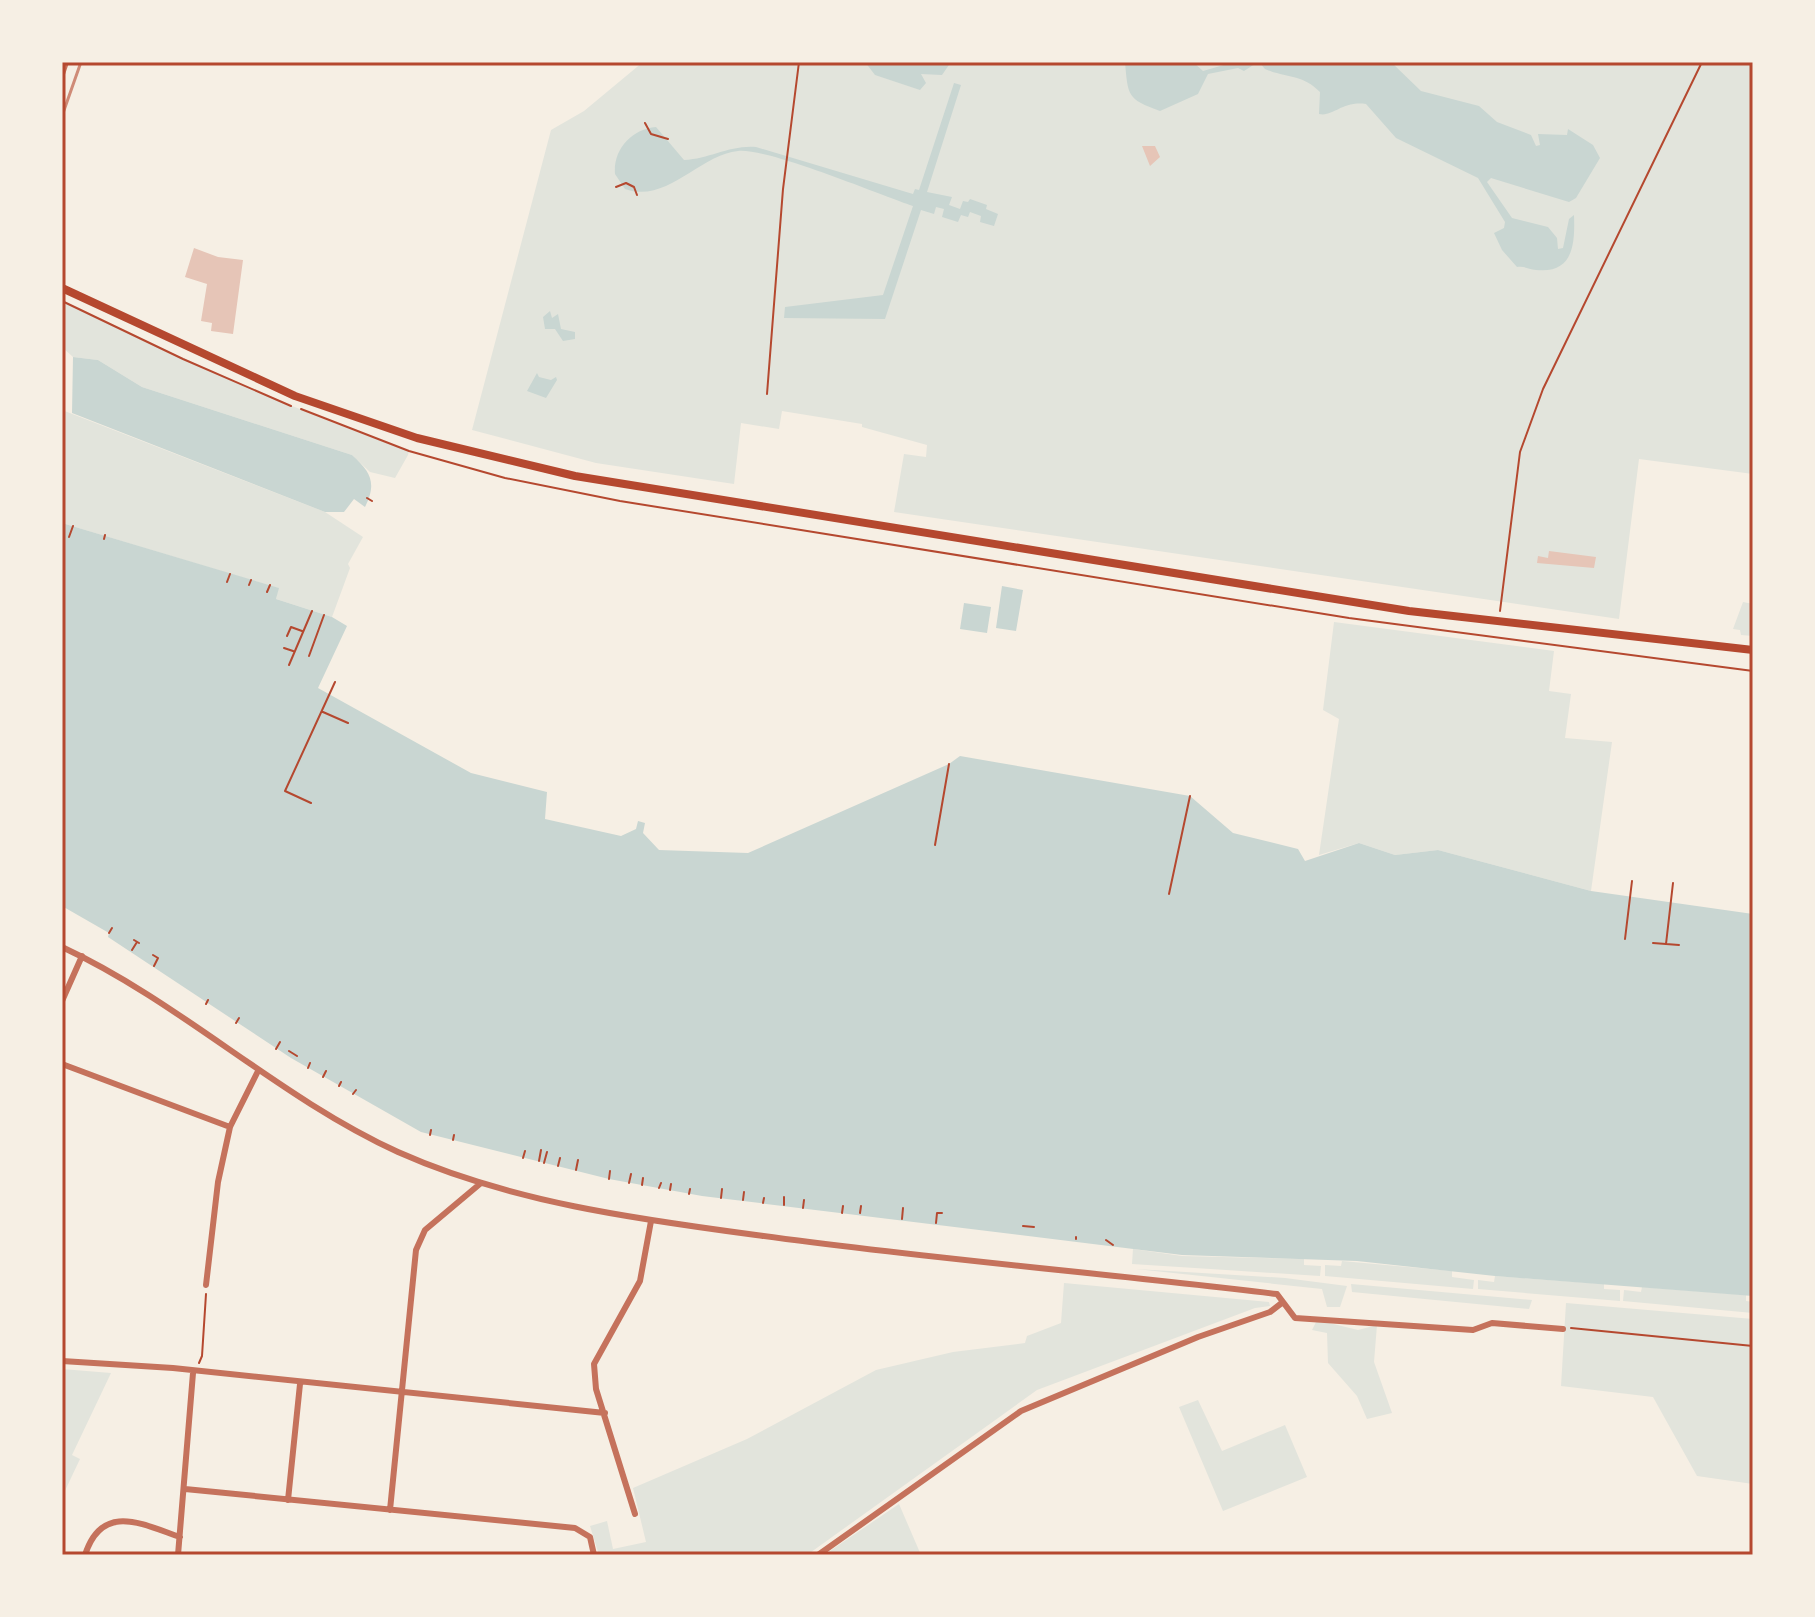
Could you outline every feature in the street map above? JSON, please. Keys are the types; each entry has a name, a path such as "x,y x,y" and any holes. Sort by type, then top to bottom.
{"main road":[{"path":"62,288 295,396 417,438 562,473 1409,611 1753,650"}],"street":[{"path":"62,74 66,62"},
{"path":"62,947 165,1003 258,1071 362,1133 481,1183 651,1221 947,1259 1277,1294 1295,1318 1473,1330 1492,1323 1563,1329"},
{"path":"62,1001 82,956"},
{"path":"62,1064 230,1127"},
{"path":"206,1285 218,1182 230,1127 258,1071"},
{"path":"390,1510 416,1250 425,1230 481,1183"},
{"path":"635,1514 596,1389 594,1364 640,1281 651,1221"},
{"path":"818,1555 1021,1411 1183,1343 1270,1312 1283,1302"},
{"path":"62,1361 173,1368 193,1373 605,1413"},
{"path":"178,1555 193,1373"},
{"path":"288,1500 300,1384"},
{"path":"185,1489 575,1528 590,1537 594,1555"},
{"path":"85,1555 90,1541 101,1528 114,1521 130,1520 180,1537"}],"path":[{"path":"767,394 786,163 799,62"},
{"path":"1500,615 1520,452 1543,389 1702,62"},
{"path":"645,123 651,134 668,139"},
{"path":"616,187 626,183 634,187 637,195"},
{"path":"409,451 505,478 620,501 1349,618 1753,671"},
{"path":"367,498 372,501"},
{"path":"69,537 73,526"},
{"path":"227,582 230,574"},
{"path":"249,585 251,580"},
{"path":"267,592 270,585"},
{"path":"289,665 312,611"},
{"path":"309,656 324,615"},
{"path":"287,636 291,627 303,632"},
{"path":"1497,638 1498,629"},
{"path":"284,648 294,652"},
{"path":"311,803 285,791 335,682"},
{"path":"322,712 348,723"},
{"path":"935,845 949,764"},
{"path":"1169,894 1190,796"},
{"path":"1625,939 1632,881"},
{"path":"1666,944 1673,883"},
{"path":"109,933 112,928"},
{"path":"137,942 132,949 141,952"},
{"path":"1653,943 1679,945"},
{"path":"153,955 158,958 154,966"},
{"path":"236,1023 239,1018"},
{"path":"276,1049 280,1042"},
{"path":"289,1051 295,1055 291,1058"},
{"path":"308,1068 310,1063"},
{"path":"323,1077 326,1071"},
{"path":"339,1086 341,1082"},
{"path":"453,1140 454,1135"},
{"path":"539,1161 541,1150"},
{"path":"523,1158 525,1151"},
{"path":"544,1163 547,1152"},
{"path":"558,1166 560,1158"},
{"path":"576,1170 578,1160"},
{"path":"609,1179 610,1171"},
{"path":"629,1183 631,1174"},
{"path":"642,1185 643,1178"},
{"path":"659,1188 661,1183"},
{"path":"670,1190 671,1184"},
{"path":"689,1194 690,1189"},
{"path":"721,1198 722,1189"},
{"path":"743,1200 744,1192"},
{"path":"784,1197 784,1205"},
{"path":"763,1203 764,1198"},
{"path":"803,1208 804,1200"},
{"path":"842,1213 843,1206"},
{"path":"860,1213 861,1206"},
{"path":"902,1219 903,1208"},
{"path":"936,1223 937,1213 942,1213"},
{"path":"1023,1226 1034,1227"},
{"path":"1027,1234 1028,1227"},
{"path":"1106,1240 1113,1245"},
{"path":"193,1373 202,1356 206,1285"},
{"path":"1563,1329 1753,1346"}],"shaded area":[{"path":"643,62 1753,62 1753,474 1639,459 1619,619 894,512 904,454 926,457 927,445 862,427 862,424 782,411 779,429 741,423 734,484 596,463 472,430 551,130 584,111"},
{"path":"865,62 951,62 942,75 921,74 926,83 920,90 875,75"},
{"path":"1125,62 1193,62 1203,71 1234,62 1258,62 1244,71 1238,68 1208,74 1198,94 1160,111 1131,95"},
{"path":"1259,62 1391,62 1421,91 1479,106 1497,122 1531,135 1536,146 1540,145 1538,134 1567,135 1568,129 1593,145 1600,158 1576,198 1569,202 1491,178 1487,182 1512,218 1548,227 1557,238 1558,249 1563,248 1569,219 1574,215 1574,236 1565,262 1549,270 1517,267 1502,250 1494,233 1504,228 1505,222 1478,178 1396,138 1366,104 1319,114 1320,92 1314,86 1265,69"},
{"path":"954,83 961,85 927,192 952,197 949,205 960,209 963,201 970,199 987,205 986,209 998,214 994,226 980,222 981,216 970,212 968,217 961,215 958,222 942,217 944,209 936,207 934,214 921,210 885,319 784,318 785,307 883,295 913,206 798,164 753,152 724,154 655,190 640,192 625,189 615,174 617,156 626,142 639,132 656,127 684,160 756,147 913,194 915,189 919,190"},
{"path":"62,301 234,381 409,451 408,455 395,478 370,472 352,455 142,387 98,360 73,357 62,347"},
{"path":"550,311 552,318 558,314 561,329 575,332 575,339 563,341 555,329 545,329 543,317"},
{"path":"73,357 98,360 142,387 352,455 370,478 371,491 365,507 354,499 344,512 325,512 72,413"},
{"path":"537,373 539,377 551,380 556,377 546,398 527,391"},
{"path":"62,410 325,512 363,537 348,564 350,568 332,617 276,599 278,588 62,523"},
{"path":"62,523 279,588 276,599 332,617 347,626 318,688 471,773 547,792 545,819 621,836 636,829 638,821 645,823 643,833 659,850 748,853 949,764 960,756 1190,796 1233,833 1298,849 1305,861 1359,843 1395,855 1438,850 1591,891 1753,914 1753,1296 1495,1276 1357,1261 1182,1255 702,1196 609,1179 421,1132 291,1058 108,937 109,933 62,906"},
{"path":"1002,586 1023,590 1016,631 996,628"},
{"path":"1743,602 1753,604 1753,636 1741,635 1740,630 1733,629"},
{"path":"964,603 991,607 987,633 960,629"},
{"path":"1334,622 1554,651 1549,691 1571,694 1565,738 1612,742 1591,891 1438,850 1395,855 1359,843 1319,855 1339,719 1323,710"},
{"path":"1133,1249 1182,1256 1304,1259 1304,1265 1321,1266 1320,1276 1132,1264"},
{"path":"1342,1261 1452,1271 1452,1277 1474,1280 1473,1289 1325,1276 1325,1265 1341,1266"},
{"path":"1136,1269 1285,1278 1347,1286 1340,1307 1327,1307 1322,1289"},
{"path":"1495,1276 1604,1284 1604,1289 1620,1290 1620,1301 1478,1289 1478,1280 1494,1282"},
{"path":"1064,1283 1269,1302 1270,1306 1255,1308 1037,1390 807,1555 599,1555 590,1526 607,1521 613,1549 646,1542 633,1488 747,1439 876,1370 953,1352 1025,1343 1027,1336 1061,1323"},
{"path":"1351,1284 1532,1300 1529,1309 1352,1292"},
{"path":"1642,1287 1746,1295 1746,1301 1753,1302 1753,1313 1623,1301 1624,1290 1641,1292"},
{"path":"1566,1303 1753,1319 1753,1484 1697,1476 1653,1397 1561,1386"},
{"path":"1317,1320 1358,1330 1377,1325 1374,1362 1392,1413 1367,1419 1357,1396 1328,1363 1327,1333 1312,1330"},
{"path":"62,1369 111,1373 72,1455 80,1459 62,1497"},
{"path":"1198,1400 1222,1451 1285,1425 1307,1477 1223,1511 1179,1407"},
{"path":"899,1504 921,1555 824,1555"}],"building":[{"path":"1142,146 1155,146 1160,157 1150,166"},
{"path":"194,248 218,257 243,260 233,334 211,331 212,323 201,321 207,284 185,277"},
{"path":"1549,551 1596,557 1594,568 1537,563 1538,556 1548,558"}],"railway":[{"path":"62,116 81,62"}]}
